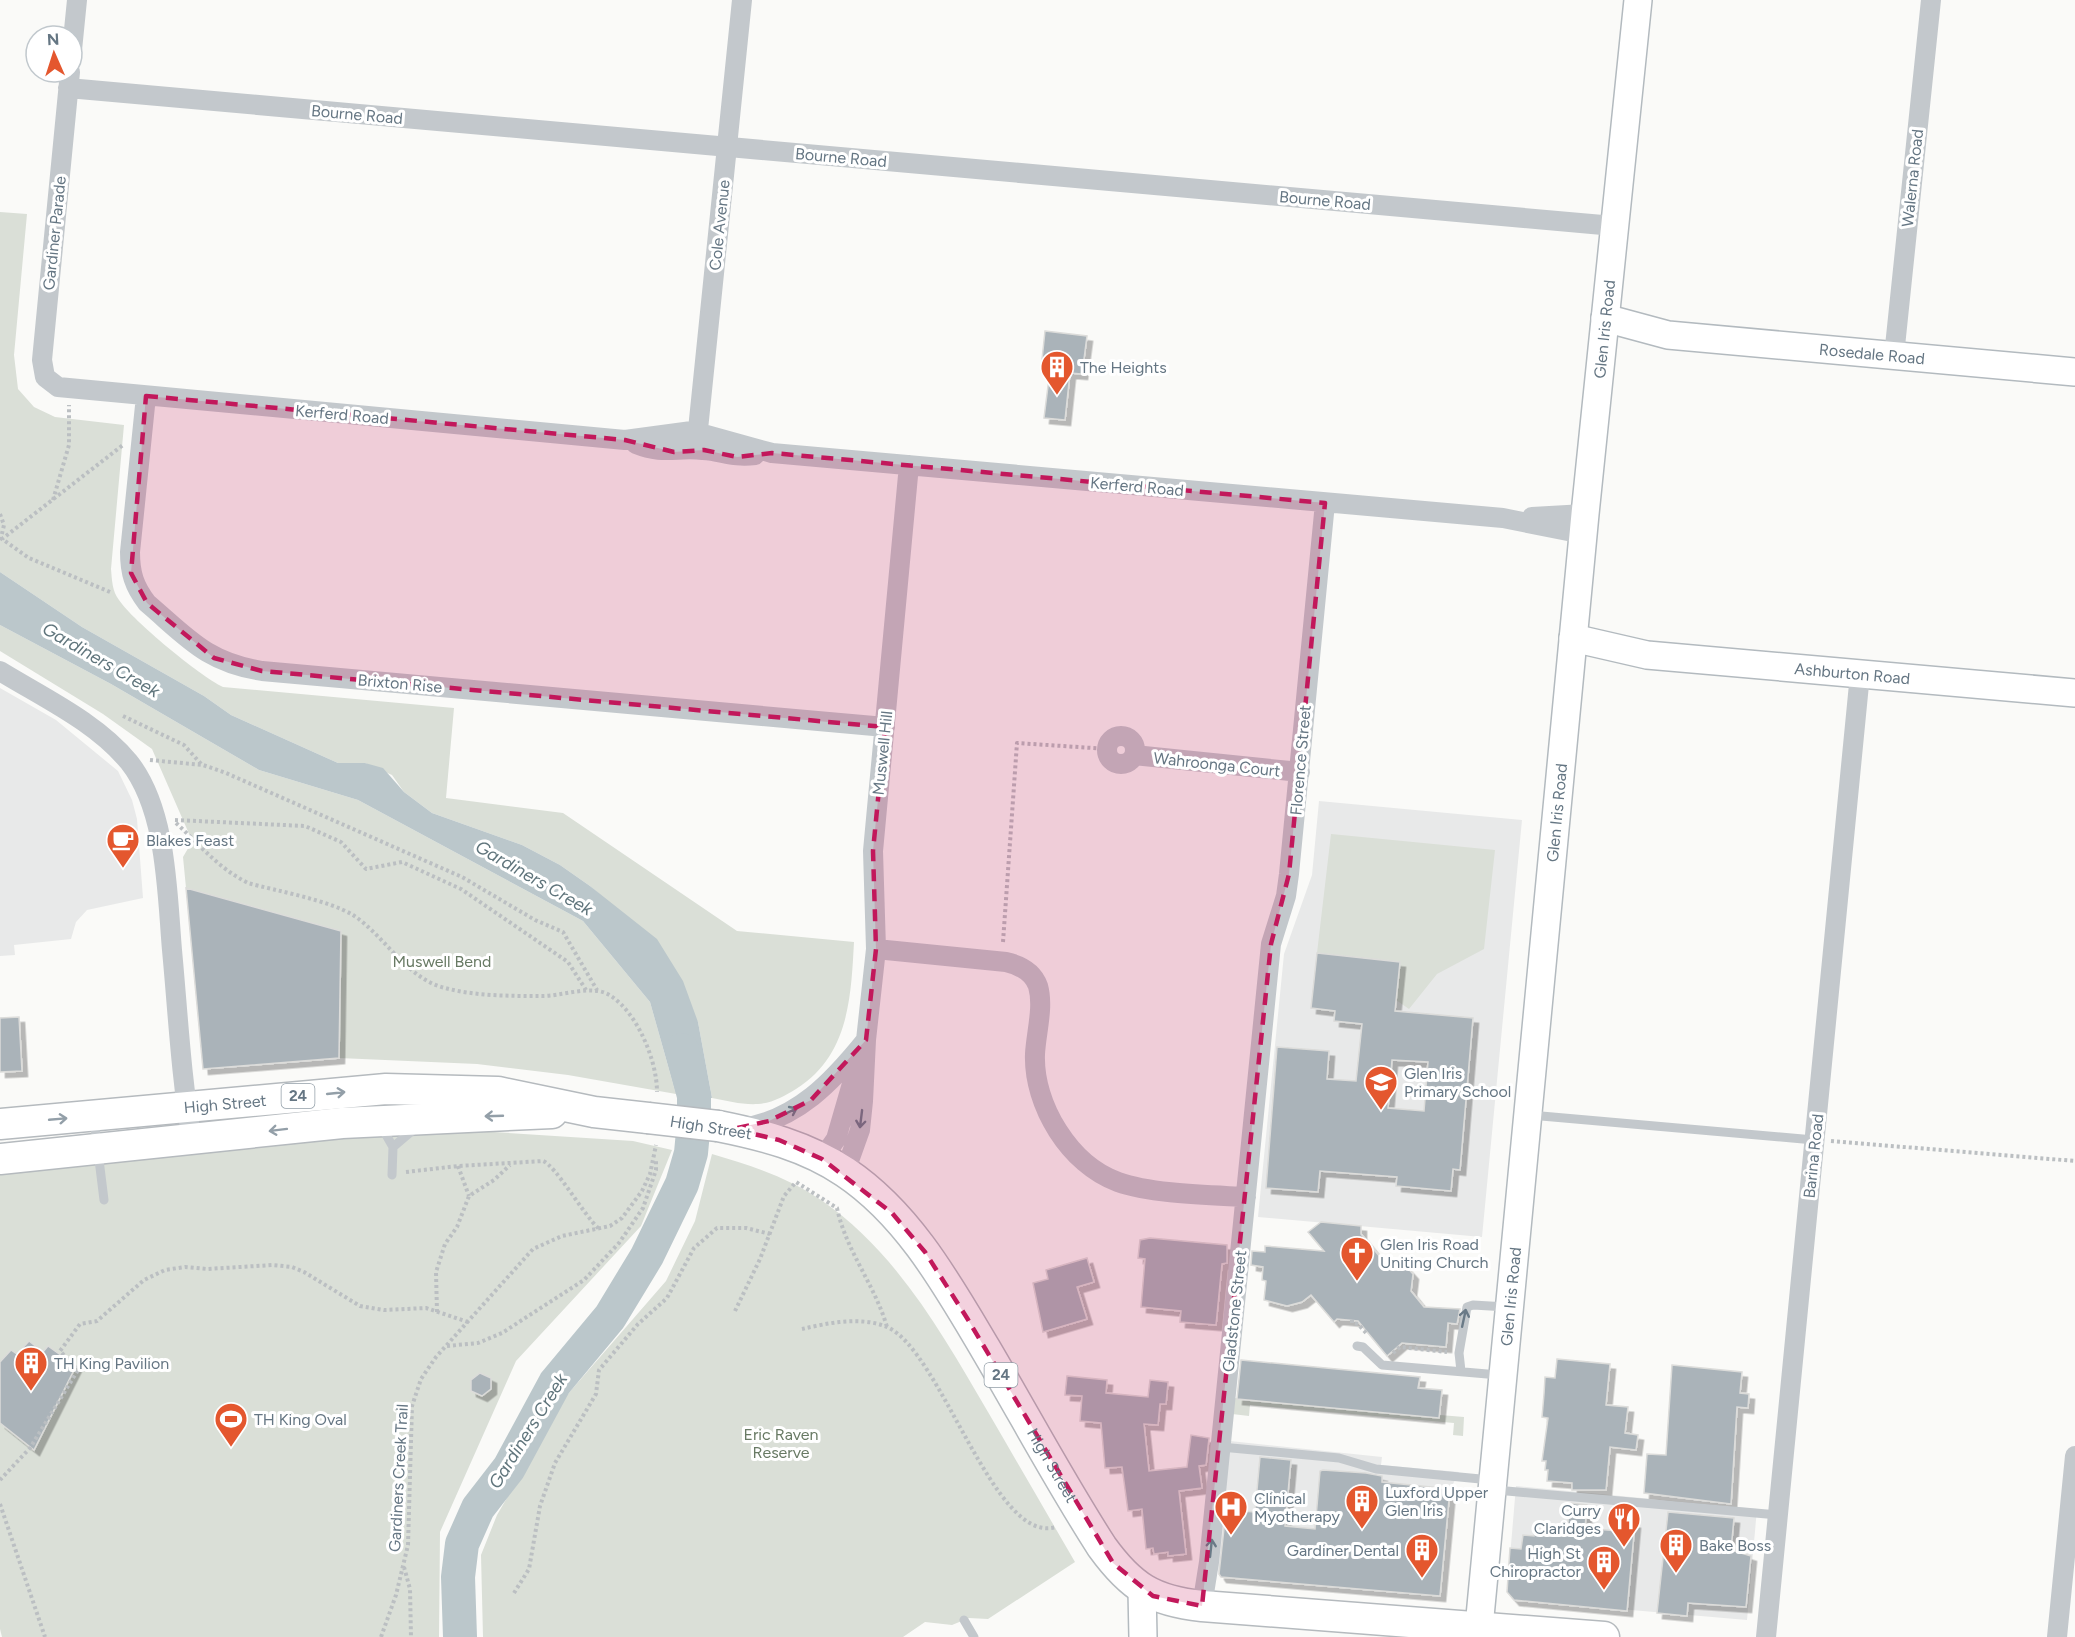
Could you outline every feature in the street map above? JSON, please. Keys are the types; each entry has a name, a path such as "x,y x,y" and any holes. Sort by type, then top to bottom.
{"main road":[{"name":"Glen Iris Road","path":"1479,1627 1584,524 1638,0"},
{"name":"Rosedale Road","path":"1604,329 2075,372"},
{"name":"Ashburton Road","path":"1572,648 2075,693"},
{"name":"High Street","path":"0,1124 347,1092 422,1089 507,1093 594,1112 726,1128 779,1140 834,1166 892,1213 925,1252 967,1318 1102,1547 1125,1576 1142,1590 1165,1600 1203,1606 1479,1627 1518,1633 1597,1637"},
{"name":"High Street","path":"0,1159 378,1120 594,1112"},
{"path":"1142,1590 1143,1637"}],"street":[{"path":"75,24 77,0"},
{"name":"Cole Avenue","path":"697,441 742,0"},
{"name":"Walerna Road","path":"1894,356 1930,0"},
{"name":"Bourne Road","path":"84,82 728,147 1614,226"},
{"name":"Gardiner Parade","path":"63,394 45,377 42,360 69,84"},
{"name":"Kerferd Road","path":"63,394 146,396 626,440 657,450 674,452 697,441 772,453 1584,524"},
{"name":"Brixton Rise","path":"146,396 130,552 133,582 147,603 214,658 228,664 262,671 885,726"},
{"name":"Muswell Hill","path":"834,1166 836,1139 866,1040 876,949 873,851 909,465"},
{"name":"Florence Street","path":"1264,1016 1271,944 1286,896 1289,874 1325,503"},
{"path":"0,671 108,740 129,762 143,786 162,842 186,1107 192,1140"},
{"name":"Barina Road","path":"1766,1637 1860,674"},
{"name":"Wahroonga Court","path":"1108,749 1112,740 1125,736 1135,746 1134,755 1300,772"},
{"path":"876,949 1006,962 1023,968 1034,979 1039,991 1035,1055 1040,1093 1054,1124 1075,1152 1103,1175 1133,1186 1246,1197"},
{"name":"Gladstone Street","path":"1203,1606 1264,1016"},
{"path":"726,1128 769,1121 811,1100 829,1084 866,1040"},
{"path":"2057,1637 2075,1456"}],"lane":[{"path":"1527,1115 1814,1140"},
{"path":"94,1116 104,1200"},
{"path":"393,1147 402,1136 433,1118"},
{"path":"378,1120 393,1147 392,1175"},
{"path":"1461,1371 1459,1353 1467,1307 1473,1305 1509,1307"},
{"path":"1357,1346 1363,1347 1382,1365 1502,1375"},
{"path":"1221,1447 1339,1458 1377,1469 1491,1484 1778,1515"},
{"path":"963,1620 974,1637"}],"path":[{"path":"53,500 69,445 63,394"},
{"path":"1,540 128,441"},
{"path":"0,514 4,525 1,540"},
{"path":"1,540 29,558 110,592"},
{"path":"123,716 184,745 203,765"},
{"path":"1004,942 1017,743 1108,749"},
{"path":"142,759 203,765 226,772 462,878 535,920 563,932 597,990"},
{"path":"174,820 305,826 341,842 366,869 402,862 461,889 568,962 586,990"},
{"path":"198,844 212,861 248,883 351,914 369,927 418,974 443,988 487,994 541,996 597,990"},
{"name":"Gardiners Creek Trail","path":"381,1637 404,1566 409,1520 412,1406 421,1379 520,1260 533,1249 562,1236 599,1229 622,1218 642,1191 656,1153 654,1118 656,1074 635,1022 612,996 597,990"},
{"path":"1814,1140 2075,1161"},
{"path":"447,1346 478,1343 502,1333 584,1280 619,1243 643,1208 656,1170 656,1153"},
{"path":"403,1173 458,1166 543,1161 549,1164 576,1203 599,1229"},
{"path":"436,1312 436,1272 445,1244 458,1227 470,1196 494,1180 511,1164"},
{"path":"458,1166 470,1196"},
{"path":"735,1311 784,1197 796,1182 837,1208 842,1231 879,1301 887,1327"},
{"path":"514,1593 529,1569 540,1506 555,1462 596,1394 600,1370 638,1324 667,1298 694,1248 717,1228 746,1228 770,1234"},
{"path":"0,1480 30,1448 78,1370 60,1352 80,1323 97,1321 109,1308 131,1293 144,1280 175,1268 207,1269 273,1265 292,1267 360,1306 384,1311 411,1308 436,1312 468,1322"},
{"path":"802,1329 833,1322 887,1327 911,1344 968,1443 1006,1500 1027,1522 1047,1529 1056,1527"},
{"path":"1352,1330 1352,1322 1359,1324 1373,1341"},
{"path":"1387,1357 1400,1347 1459,1353"},
{"path":"0,1504 45,1637"},
{"path":"404,1566 410,1589 411,1637"}],"highlighted area":[{"path":"146,396 625,440 674,452 704,450 737,457 772,453 1325,503 1289,874 1271,944 1202,1606 1153,1596 1113,1563 967,1318 925,1252 892,1213 822,1159 779,1140 733,1129 769,1121 811,1100 866,1040 876,949 873,851 885,727 262,671 214,658 147,603 131,573"}],"shaded area":[{"path":"0,688 56,720 118,771 132,800 137,819 143,898 87,910 76,922 71,939 14,945 15,955 0,956"},
{"name":"Glen Iris Primary School","path":"1319,801 1522,820 1482,1237 1258,1217 1284,954 1312,875"},
{"path":"1230,1441 1382,1457 1381,1465 1459,1472 1450,1490 1440,1596 1221,1577 1217,1570"},
{"path":"1516,1486 1757,1509 1747,1620 1514,1600 1507,1592"}],"green space":[{"path":"0,212 27,214 14,355 18,389 34,407 55,417 124,425 111,569 115,593 138,621 199,672 223,687 454,708 446,798 563,813 737,931 854,942 851,984 844,1024 827,1060 814,1075 796,1089 769,1102 747,1104 712,1098 698,1022 621,913 590,886 560,865 522,845 432,813 404,792 392,775 365,763 338,763 231,715 204,696 82,627 0,572"},
{"name":"Muswell Bend","path":"0,625 111,684 259,770 358,800 583,921 650,1002 676,1094 568,1075 477,1064 339,1058 341,931 186,888 183,857 190,845 190,836 152,749 103,714 0,651"},
{"path":"1331,834 1495,850 1484,949 1437,974 1409,1009 1396,1000 1400,962 1317,953"},
{"path":"432,1128 633,1141 672,1150 641,1226 516,1361 440,1532 439,1637 2,1637 0,1629 0,1172"},
{"name":"Eric Raven Reserve","path":"712,1154 768,1172 821,1200 848,1221 895,1269 916,1296 971,1383 1075,1562 988,1619 969,1618 952,1625 925,1622 903,1637 483,1637 481,1555 497,1515 567,1395 666,1281 695,1221"},
{"path":"1234,1398 1439,1417 1440,1415 1464,1417 1463,1436 1453,1435 1454,1423 1250,1405 1249,1416 1232,1414"}],"water":[{"path":"0,572 82,627 204,696 231,715 338,763 365,763 383,768 404,792 432,813 522,845 560,865 590,886 657,939 683,981 698,1022 712,1098 676,1094 650,1002 583,921 358,800 259,770 111,684 0,625"}],"building":[{"name":"The Heights","path":"1045,331 1087,336 1082,374 1070,373 1065,420 1044,418 1050,370 1041,369"},
{"path":"186,888 341,931 339,1058 203,1069"},
{"path":"1317,953 1400,962 1395,1011 1473,1018 1460,1170 1453,1169 1451,1191 1396,1186 1397,1177 1320,1171 1318,1192 1266,1188 1277,1047 1329,1051 1327,1079 1356,1081 1362,1024 1334,1021 1335,1011 1311,1008","holes":["1392,1060 1428,1062 1424,1111 1388,1108"]},
{"path":"19,1017 22,1071 0,1072 0,1018"},
{"name":"Glen Iris Road Uniting Church","path":"1321,1222 1361,1226 1361,1234 1385,1263 1405,1265 1413,1274 1411,1291 1424,1307 1460,1309 1457,1324 1448,1323 1446,1347 1402,1343 1387,1356 1358,1321 1337,1319 1334,1322 1311,1295 1302,1302 1287,1306 1264,1300 1266,1281 1262,1280 1263,1267 1251,1265 1252,1251 1265,1252 1265,1246 1324,1251 1308,1232"},
{"path":"1150,1238 1227,1245 1227,1263 1222,1264 1216,1325 1180,1322 1181,1311 1141,1307 1145,1259 1138,1258 1140,1240"},
{"path":"1087,1258 1094,1282 1077,1287 1087,1319 1043,1332 1033,1283 1048,1279 1046,1270"},
{"name":"TH King Pavilion","path":"29,1341 43,1352 48,1346 76,1366 34,1450 0,1423 0,1362 11,1350 17,1354"},
{"path":"1557,1359 1610,1364 1606,1405 1628,1407 1625,1433 1638,1435 1636,1450 1610,1447 1606,1490 1572,1490 1572,1483 1547,1481 1546,1461 1542,1461 1548,1418 1542,1417 1545,1377 1555,1378"},
{"path":"1241,1360 1420,1377 1418,1388 1442,1390 1439,1418 1237,1399"},
{"path":"1672,1365 1742,1372 1740,1393 1749,1394 1748,1408 1737,1407 1731,1504 1644,1493 1647,1454 1666,1455"},
{"path":"480,1373 491,1378 491,1389 482,1396 471,1391 471,1380"},
{"path":"1067,1376 1107,1380 1106,1393 1148,1397 1150,1380 1168,1382 1166,1404 1160,1404 1158,1425 1144,1424 1149,1471 1187,1467 1191,1435 1209,1438 1206,1465 1199,1466 1202,1488 1179,1491 1186,1554 1168,1556 1168,1552 1154,1554 1153,1548 1146,1549 1142,1509 1128,1511 1122,1467 1105,1468 1101,1423 1080,1421 1082,1396 1065,1395"},
{"path":"1260,1457 1291,1460 1285,1526 1315,1529 1320,1471 1323,1470 1366,1473 1382,1476 1382,1482 1450,1489 1440,1596 1221,1577 1219,1574 1226,1510 1255,1512"},
{"path":"1570,1503 1587,1505 1585,1528 1617,1531 1618,1521 1635,1523 1627,1611 1514,1600 1507,1592 1510,1548 1521,1549 1523,1535 1534,1536 1534,1531 1567,1532"},
{"path":"1668,1512 1734,1518 1731,1550 1751,1556 1746,1607 1688,1603 1687,1616 1657,1613"}],"waterway":[{"name":"Gardiners Creek","path":"460,1637 458,1577 462,1544 478,1508 509,1468 555,1383 610,1317 647,1256 682,1184 691,1153 694,1121 694,1096 682,1050"}],"place":[{"name":"The Heights","path":"1057,396"},
{"name":"Blakes Feast","path":"123,869"},
{"name":"Glen Iris Primary School","path":"1381,1111"},
{"name":"Glen Iris Road Uniting Church","path":"1357,1282"},
{"name":"TH King Pavilion","path":"31,1392"},
{"name":"TH King Oval","path":"231,1448"},
{"name":"Luxford Upper Glen Iris","path":"1362,1530"},
{"name":"Clinical Myotherapy","path":"1231,1536"},
{"name":"Curry Claridges","path":"1624,1548"},
{"name":"Bake Boss","path":"1676,1574"},
{"name":"Gardiner Dental","path":"1422,1579"},
{"name":"High St Chiropractor","path":"1604,1591"}]}
